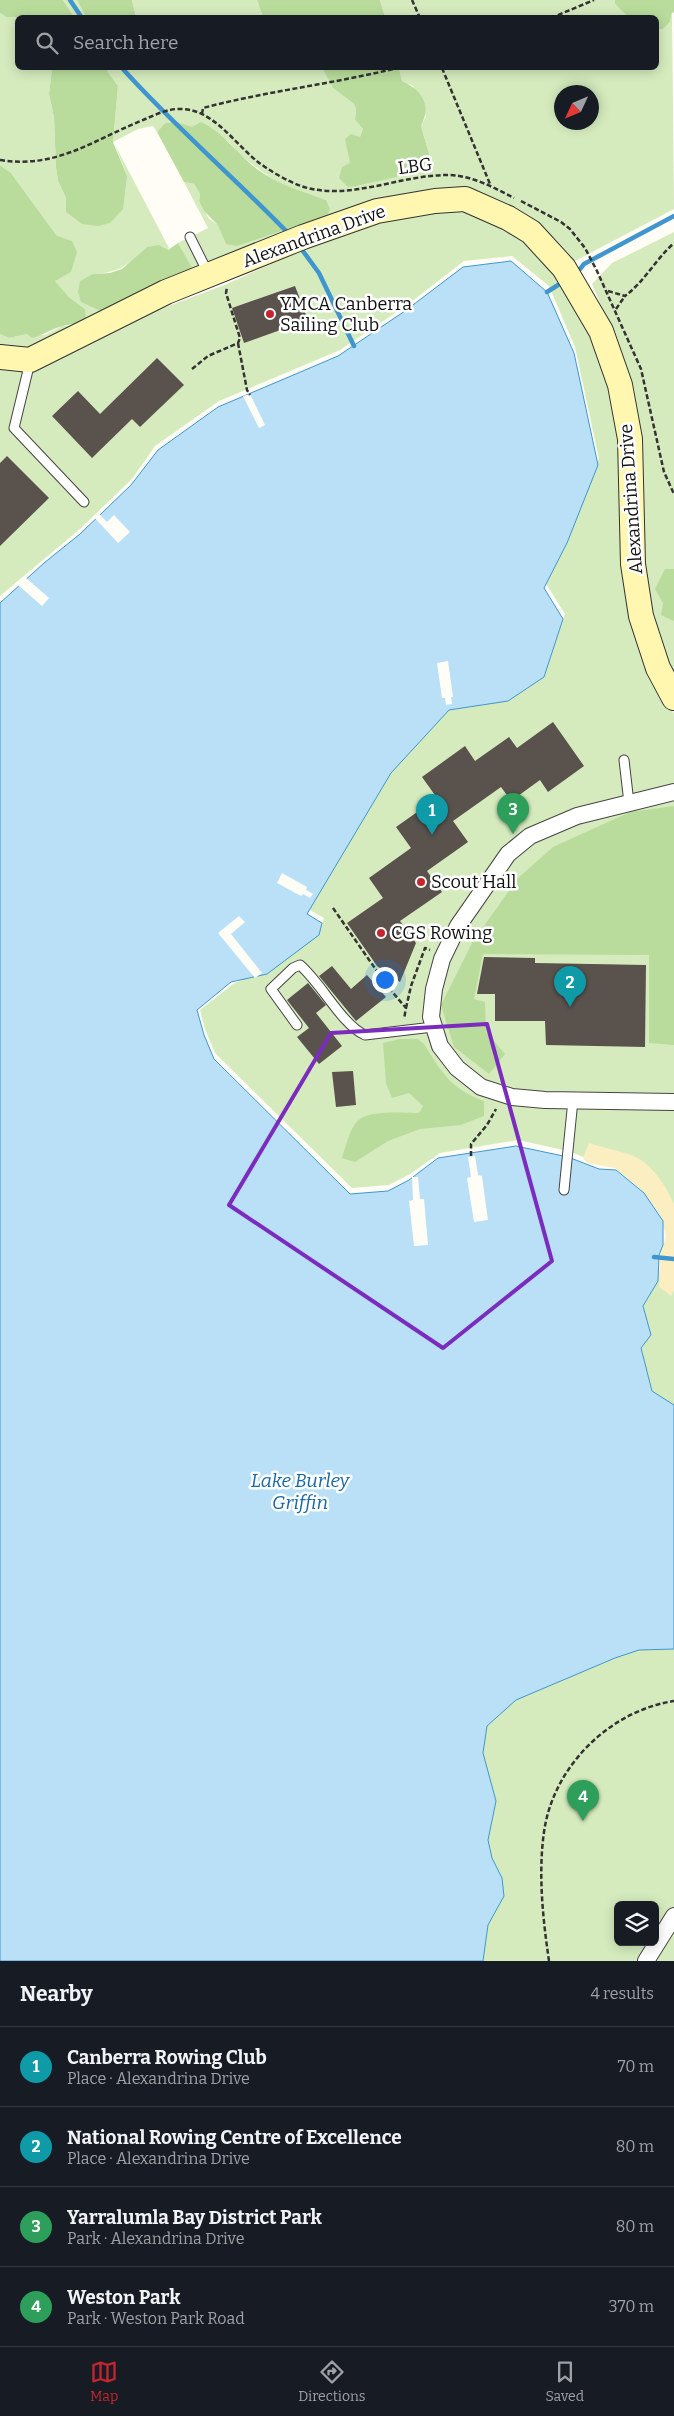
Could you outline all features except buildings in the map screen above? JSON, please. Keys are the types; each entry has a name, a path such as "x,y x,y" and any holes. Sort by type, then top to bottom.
{"main road":[{"name":"Alexandrina Drive","path":"30,360 166,292 377,211 434,201 465,199 508,218 532,232 568,275 601,331 620,385 630,439 633,564 641,616 658,668 674,698"},
{"path":"0,357 30,360"}],"street":[{"path":"674,792 576,816 530,836 508,854 458,926 442,959 434,989 431,1017 440,1046 457,1068 481,1087 502,1094 545,1100 674,1102"},
{"path":"646,1961 674,1916"}],"lane":[{"path":"190,237 209,275"},
{"path":"30,360 14,428 84,502"},
{"path":"624,760 629,803"},
{"path":"297,1025 271,989 293,968 300,965 321,986 355,1031 365,1035 433,1027"},
{"path":"564,1190 573,1100"}],"path":[{"path":"412,0 419,15"},
{"path":"559,15 594,0"},
{"path":"202,114 203,108 246,97 351,80 389,70"},
{"path":"443,70 490,186"},
{"name":"LBG","path":"0,160 17,162 54,158 75,152 158,114 172,109 183,108 202,114 216,124 258,162 301,186 338,191 448,175 462,176 490,186 561,222 570,229 585,248 616,310 640,369 664,472 674,494"},
{"path":"616,310 625,296 640,285 661,254 674,243"},
{"path":"232,283 228,286 226,293 240,338 238,343 247,390 250,395"},
{"path":"606,290 615,295 625,296"},
{"path":"192,369 208,356 238,343"},
{"path":"333,908 388,987 404,1004"},
{"path":"472,1156 471,1144 487,1125 502,1094"},
{"path":"549,1961 545,1935 542,1857 544,1831 551,1805 562,1780 576,1759 594,1739 616,1723 639,1711 674,1701"}],"highlighted area":[{"path":"487,1024 552,1261 443,1348 229,1205 331,1033"}],"green space":[{"path":"0,0 63,0 73,15 15,15 15,17 6,17 0,13"},
{"path":"63,0 77,0 85,15 73,15"},
{"path":"77,0 132,0 136,15 85,15"},
{"path":"132,0 257,0 262,15 136,15"},
{"path":"257,0 380,0 384,15 262,15"},
{"path":"380,0 615,0 615,4 626,15 384,15"},
{"path":"615,0 674,0 674,13 672,12 670,22 663,29 659,29 659,15 626,15 615,4"},
{"path":"672,12 674,209 575,261 549,233 523,212 493,199 455,191 31,349 0,348 0,334 9,338 27,334 45,335 62,326 73,326 85,309 69,297 55,281 57,236 11,173 0,165 0,13 6,17 15,17 15,70 52,70 49,94 54,117 56,167 58,181 66,198 127,176 115,145 169,248 168,250 147,247 134,259 117,270 93,274 101,311 191,268 178,243 208,228 184,182 194,184 200,194 199,201 209,219 217,224 226,244 315,221 326,200 287,187 271,178 240,155 228,141 177,122 165,123 157,132 153,126 138,129 113,142 118,86 108,70 323,70 333,88 354,104 356,109 355,120 363,129 360,137 347,148 357,186 427,169 430,157 421,126 426,116 413,86 402,81 399,70 659,70 659,29 663,29 670,22"},
{"path":"52,70 108,70 118,86 113,142 127,176 123,209 110,223 98,226 82,224 66,212 66,198 58,181 54,117 49,94"},
{"path":"323,70 399,70 402,81 420,94 425,105 421,126 430,157 427,170 348,187 339,178 342,167 350,163 345,139 351,134 360,137 363,129 355,120 356,109 354,104 333,88"},
{"path":"177,122 192,127 201,122 209,126 265,175 290,187 326,200 330,209 328,215 237,246 226,244 217,224 204,211 199,201 200,194 194,184 184,182 157,132 165,123"},
{"path":"0,165 11,173 57,236 72,241 77,252 71,272 55,281 69,297 85,309 86,320 59,327 32,338 27,334 9,338 0,334"},
{"path":"430,210 464,210 500,219 540,250 593,333 612,387 650,669 674,714 674,1405 652,1391 641,1348 651,1335 643,1306 658,1281 667,1240 666,1220 646,1190 616,1165 602,1164 568,1151 518,1140 440,1153 410,1174 389,1185 352,1188 215,1053 205,1029 200,1010 233,984 268,968 320,929 324,918 308,909 390,767 446,706 546,671 565,614 545,582 569,537 599,459 575,347 549,286 512,256 464,261 407,305 340,350 219,401 155,446 132,479 81,528 0,596 0,360 41,354 227,284 322,241 378,222"},
{"path":"674,232 674,677 647,602 622,356 592,284 612,263"},
{"path":"178,243 192,268 173,275 101,311 81,302 78,292 80,281 93,274 110,273 122,269 147,247 159,245 168,250"},
{"path":"665,569 674,569 674,621 661,615 663,603 655,589"},
{"path":"674,806 674,1045 649,1043 649,955 483,954 474,999 485,1002 486,1032 505,1054 489,1074 454,1047 441,1005 472,943 518,878 553,847 630,812"},
{"path":"400,1039 418,1039 424,1044 448,1079 463,1091 484,1101 484,1116 461,1125 420,1129 388,1141 355,1162 342,1158 351,1131 360,1119 380,1113 419,1113 423,1106 409,1093 392,1098 386,1083 383,1043"},
{"path":"674,1649 674,1961 483,1961 488,1925 504,1896 502,1878 492,1858 488,1840 496,1801 483,1753 487,1726 515,1700 615,1658 639,1650"}],"sand":[{"path":"589,1143 638,1158 657,1175 671,1197 674,1204 674,1290 671,1296 659,1287 660,1255 666,1236 659,1213 640,1189 615,1168 587,1163 583,1158"}],"water":[{"name":"Lake Burley Griffin","path":"511,261 547,292 574,353 598,465 567,543 544,588 563,619 544,677 508,701 449,710 391,773 307,914 322,923 319,935 267,974 231,982 197,1010 204,1035 214,1059 350,1194 388,1191 409,1180 438,1158 516,1146 568,1157 599,1169 616,1170 644,1193 663,1221 663,1245 659,1255 658,1281 643,1306 651,1335 641,1348 652,1391 674,1405 674,1649 639,1650 615,1658 516,1700 487,1726 483,1753 496,1801 488,1840 492,1858 502,1878 504,1896 488,1925 483,1961 0,1961 0,603 44,563 80,534 131,485 158,450 218,407 338,356 405,311 463,267"}],"pier":[{"path":"250,394 265,425 259,428 243,396"},
{"path":"98,513 107,522 114,515 130,532 118,543 94,517"},
{"path":"25,577 49,598 42,606 17,584"},
{"path":"448,661 453,697 451,697 452,704 446,705 445,698 442,698 437,663"},
{"path":"282,873 307,887 306,890 313,894 310,898 303,894 301,896 277,883"},
{"path":"239,916 245,922 231,934 262,973 255,978 218,933"},
{"path":"475,1156 478,1175 482,1176 488,1220 474,1222 467,1178 471,1177 468,1157"},
{"path":"412,1177 418,1177 420,1199 424,1199 428,1245 414,1246 409,1201 413,1200"}],"waterway":[{"path":"70,0 80,15"},
{"path":"124,70 290,235"},
{"path":"580,269 584,264 674,216"},
{"path":"300,247 319,273 354,346"},
{"path":"547,292 558,285"},
{"path":"654,1257 674,1259"}],"place":[{"name":"YMCA Canberra Sailing Club","path":"270,314"},
{"name":"Yarralumla Bay District Park","path":"513,834"},
{"name":"Canberra Rowing Club","path":"432,835"},
{"name":"Scout Hall","path":"421,882"},
{"name":"CGS Rowing","path":"381,933"},
{"name":"National Rowing Centre of Excellence","path":"570,1007"},
{"name":"Weston Park","path":"583,1821"}]}
